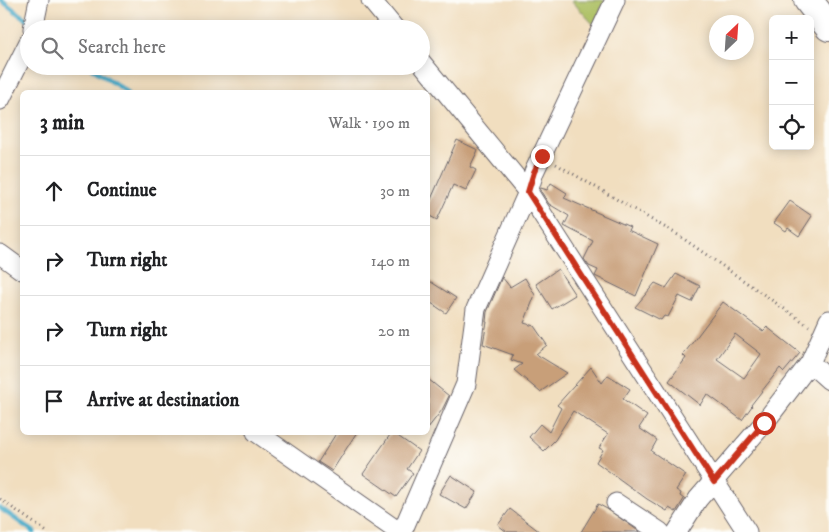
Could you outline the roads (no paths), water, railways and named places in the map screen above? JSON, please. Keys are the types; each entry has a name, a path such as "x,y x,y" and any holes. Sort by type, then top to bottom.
{"main road":[{"path":"808,0 829,27"}],"street":[{"path":"35,20 39,0"},
{"path":"371,0 387,20"},
{"path":"260,435 400,532 466,384 476,309 528,192 534,172 615,0"},
{"path":"0,100 20,60"},
{"path":"430,73 528,192 747,532"},
{"path":"0,254 20,269"},
{"path":"677,532 698,498 764,423 810,363 825,327"},
{"path":"810,363 829,380"},
{"path":"616,503 660,532"}],"waterway":[{"path":"1,0 27,20"},
{"path":"102,75 124,90"},
{"path":"0,508 34,532"}]}
